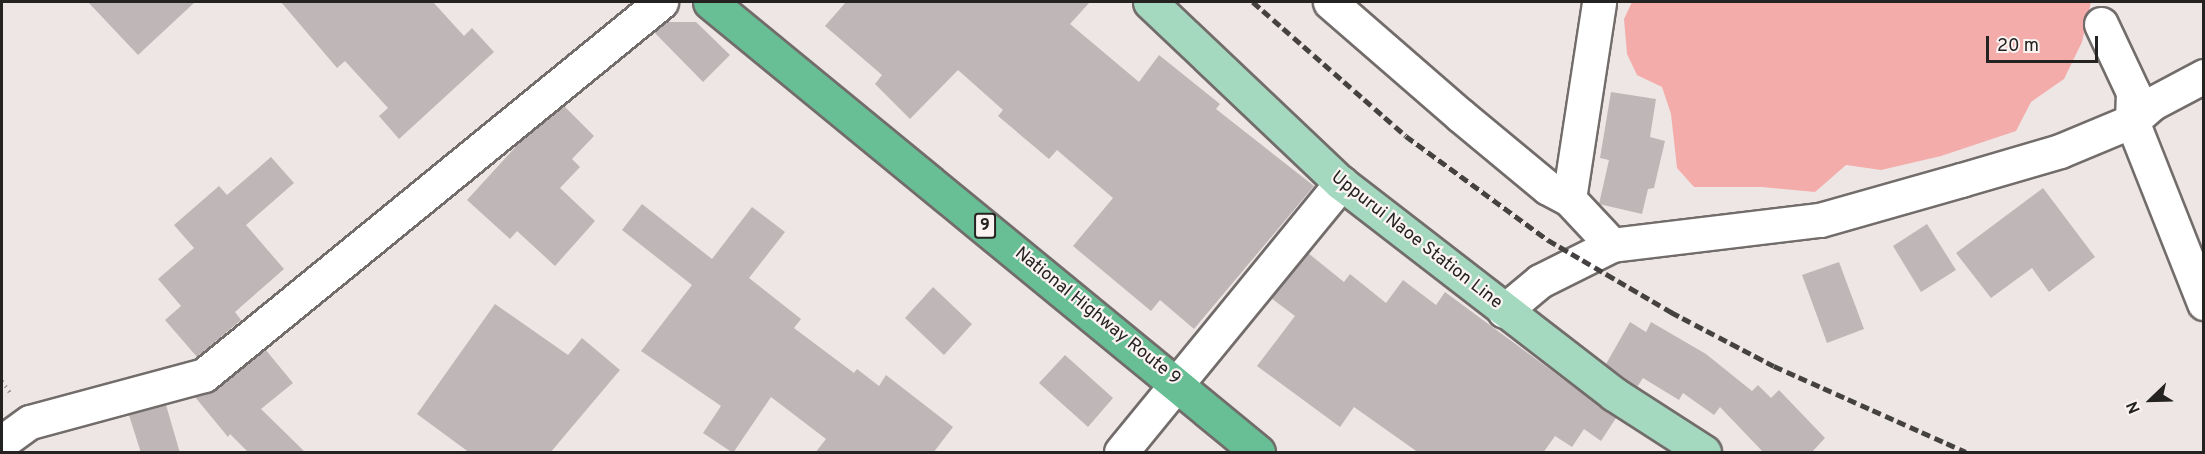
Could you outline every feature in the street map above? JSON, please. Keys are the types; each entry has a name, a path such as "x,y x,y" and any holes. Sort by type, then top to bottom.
{"highway":[{"name":"National Highway Route 9","path":"711,2 1178,383 1258,453"}],"main road":[{"name":"Uppurui Naoe Station Line","path":"1150,2 1341,183 1614,394 1704,453"}],"street":[{"path":"2,442 30,422 204,375 661,2"},
{"path":"1330,2 1548,188 1569,199 1612,245"},
{"path":"1569,199 1604,5"},
{"path":"2102,24 2133,92 2132,121 2204,303"},
{"path":"1504,311 1540,281 1612,245 1820,220 2060,151 2132,121 2153,103 2204,76"},
{"path":"1121,453 1341,183"}],"shaded area":[{"path":"1632,2 2091,2 2082,42 2064,79 2031,102 2016,131 1941,156 1881,170 1846,165 1815,192 1762,187 1694,187 1677,168 1671,114 1662,87 1637,75 1627,54 1624,19"}],"building":[{"path":"88,2 195,2 138,55"},
{"path":"281,2 433,2 464,36 472,28 494,52 399,139 379,116 388,108 345,61 337,68"},
{"path":"846,2 1090,2 1070,24 1139,82 1159,55 1220,104 1216,109 1314,186 1194,329 1160,300 1151,311 1073,246 1113,198 1057,150 1049,159 998,116 1003,110 958,70 910,119 875,84 882,75 825,26"},
{"path":"667,22 696,22 730,55 703,82 654,32"},
{"path":"1611,92 1656,99 1650,137 1665,141 1654,188 1648,189 1642,214 1599,204 1609,160 1600,158"},
{"path":"564,106 594,136 572,159 580,167 560,188 595,221 555,266 517,231 510,239 467,200 522,140"},
{"path":"271,157 294,183 246,225 284,269 235,312 241,320 197,357 165,320 181,306 158,279 194,248 174,225 219,186 227,195"},
{"path":"2043,188 2095,257 2049,292 2032,268 1991,298 1956,253"},
{"path":"642,204 712,259 752,207 785,232 749,278 801,319 794,328 854,373 857,369 879,386 886,375 953,427 933,453 815,453 826,439 771,397 733,453 703,433 721,406 641,351 692,285 622,230"},
{"path":"1927,224 1956,270 1921,292 1893,246"},
{"path":"1308,253 1344,282 1350,274 1386,303 1403,280 1436,305 1445,292 1616,418 1601,441 1584,429 1572,447 1555,436 1543,453 1419,453 1354,407 1340,427 1257,366 1295,316 1271,298"},
{"path":"1839,262 1864,329 1827,343 1802,275"},
{"path":"933,287 972,324 944,355 905,318"},
{"path":"495,304 568,355 582,338 620,370 550,453 470,453 417,414"},
{"path":"1630,322 1646,332 1651,322 1706,354 1752,391 1758,385 1771,398 1779,390 1825,438 1811,453 1764,453 1720,407 1714,415 1683,393 1679,400 1643,378 1637,387 1606,364"},
{"path":"265,349 293,383 261,409 306,453 249,453 230,434 228,437 195,397 215,390"},
{"path":"1065,355 1113,398 1088,427 1039,383"},
{"path":"166,405 180,453 141,453 129,415"}],"railway":[{"path":"1253,2 1406,136 1548,240 1671,312 1774,366 1966,452"}]}
